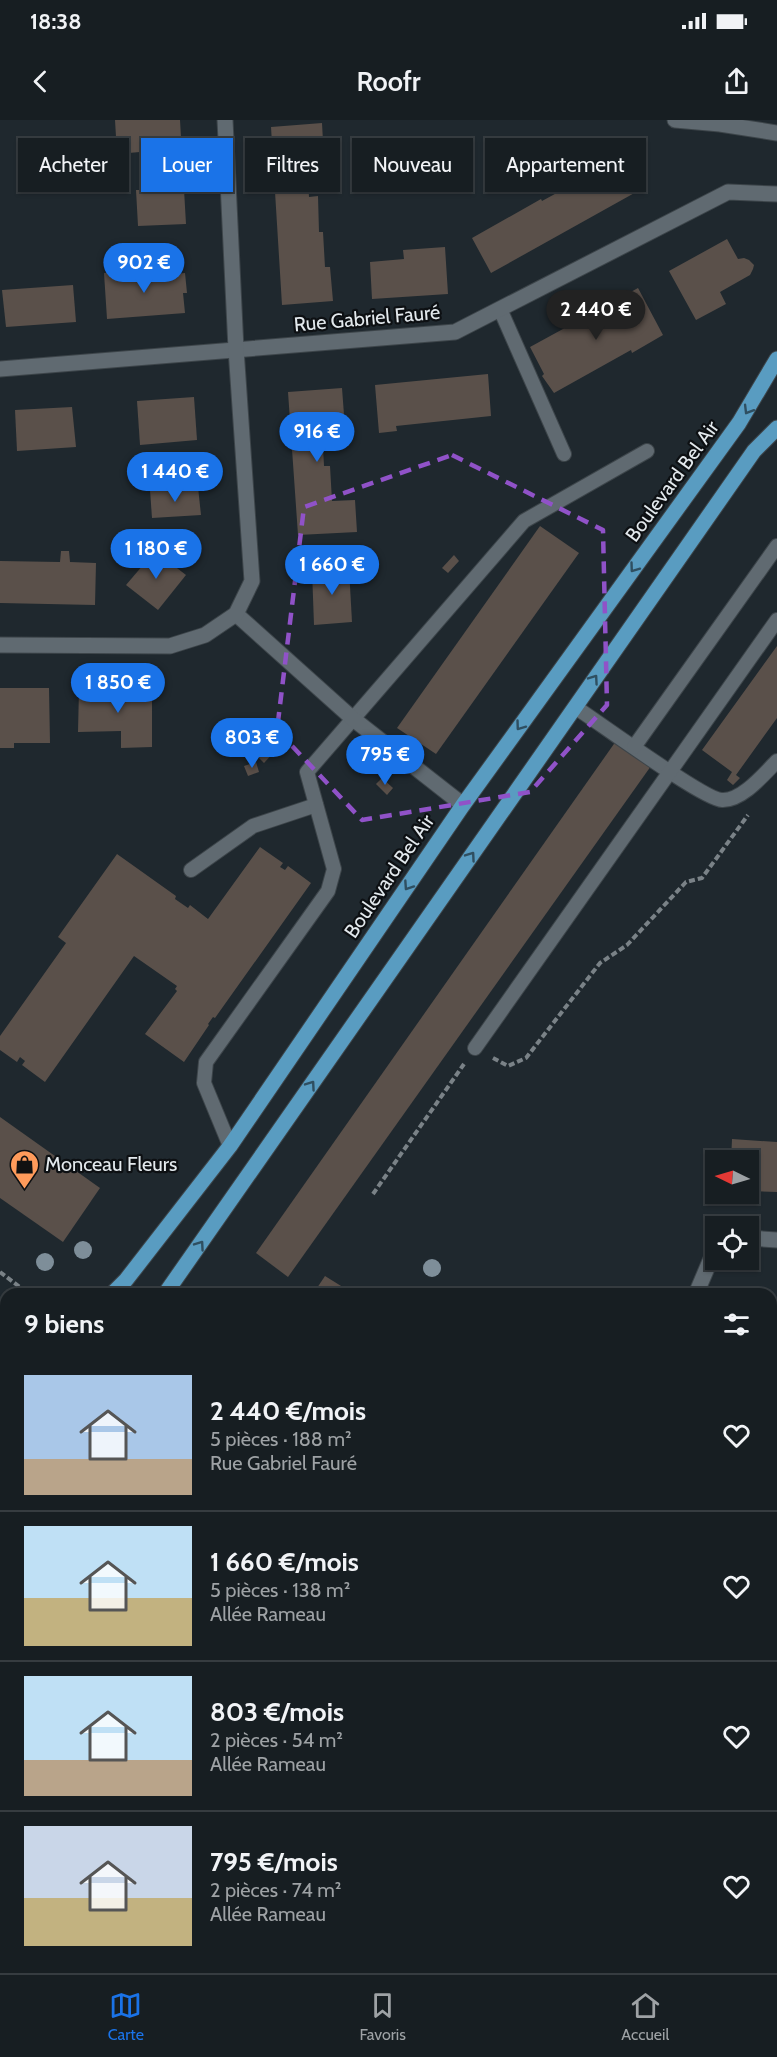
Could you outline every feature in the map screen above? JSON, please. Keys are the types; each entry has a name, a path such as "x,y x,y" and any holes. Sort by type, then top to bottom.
{"main road":[{"name":"Boulevard Bel Air","path":"118,1288 230,1146 463,805 739,423 777,359"},
{"path":"169,1288 753,451 777,428"}],"street":[{"path":"0,645 170,646 205,635 236,614 252,581 236,349 225,120"},
{"path":"675,120 777,133"},
{"name":"Rue Gabriel Fauré","path":"0,369 455,332 728,192 777,194"},
{"path":"236,614 352,718 463,805"},
{"path":"759,1239 777,1240"},
{"path":"699,1288 706,1270"}],"lane":[{"path":"500,309 564,454"},
{"path":"230,1146 204,1083 206,1062 328,891 334,868 307,772 524,521 647,451"},
{"path":"634,747 777,546"},
{"path":"475,1048 777,620"},
{"path":"575,706 713,798 722,800 748,789 777,761"},
{"path":"191,870 253,826 316,805"}],"path":[{"path":"373,1194 475,1048 508,1066 526,1058 600,963 627,945 686,882 702,878 751,811"},
{"path":"0,1272 21,1288"}],"highlighted area":[{"path":"452,455 603,530 607,705 530,792 362,820 277,730 304,507"}],"building":[{"path":"115,120 180,120 181,138 141,138 141,171 140,152 129,153 129,138 116,138"},
{"path":"322,123 323,138 272,138 271,127"},
{"path":"136,190 184,192 186,224 138,226"},
{"path":"275,192 309,192 309,197 318,196 319,232 323,232 325,267 330,267 333,301 282,305"},
{"path":"558,192 636,192 491,273 472,238 541,199 542,201"},
{"path":"727,239 738,259 749,260 754,265 753,269 750,275 720,292 726,304 696,320 669,271"},
{"path":"141,243 142,262 129,263 128,244"},
{"path":"445,247 448,294 372,299 370,262 404,259 403,250"},
{"path":"143,269 143,277 185,273 187,293 183,293 185,313 107,319 104,273"},
{"path":"73,285 76,322 6,327 2,290"},
{"path":"638,288 663,335 554,393 542,376 544,374 530,347"},
{"path":"488,374 491,416 396,426 397,431 379,433 375,385"},
{"path":"342,388 345,428 322,429 324,466 330,466 332,501 355,500 357,532 298,535 288,392"},
{"path":"194,397 197,440 140,445 137,401"},
{"path":"72,407 76,447 17,451 15,410"},
{"path":"198,487 201,515 152,518 150,490"},
{"path":"540,526 579,553 436,754 397,728"},
{"path":"61,551 69,551 70,562 96,563 95,605 0,603 0,561 60,562"},
{"path":"155,551 186,575 158,610 126,585"},
{"path":"454,555 459,561 448,573 442,568"},
{"path":"349,568 352,622 314,625 312,570"},
{"path":"777,646 777,718 736,775 740,778 733,785 727,780 732,772 702,750"},
{"path":"0,688 49,688 50,743 14,743 14,748 0,748"},
{"path":"101,688 100,690 152,689 152,747 121,748 121,731 78,732 79,689"},
{"path":"616,741 651,766 288,1277 256,1253"},
{"path":"267,744 275,751 264,763 257,756"},
{"path":"256,762 259,772 248,776 244,766"},
{"path":"382,778 393,788 387,795 376,784"},
{"path":"260,847 283,863 280,867 285,870 288,866 311,883 215,1018 213,1017 208,1024 184,1062 145,1034 177,991 175,989 177,986 134,956 45,1082 22,1065 25,1061 20,1057 17,1062 0,1050 0,1036 66,943 58,937 117,854 176,896 175,899 188,908 190,905 208,919"},
{"path":"0,1117 100,1188 63,1242 0,1198"},
{"path":"732,1139 777,1142 777,1192 759,1191 759,1150 732,1150"},
{"path":"325,1276 344,1288 317,1288"}],"place":[{"name":"Monceau Fleurs","path":"24,1190"}]}
